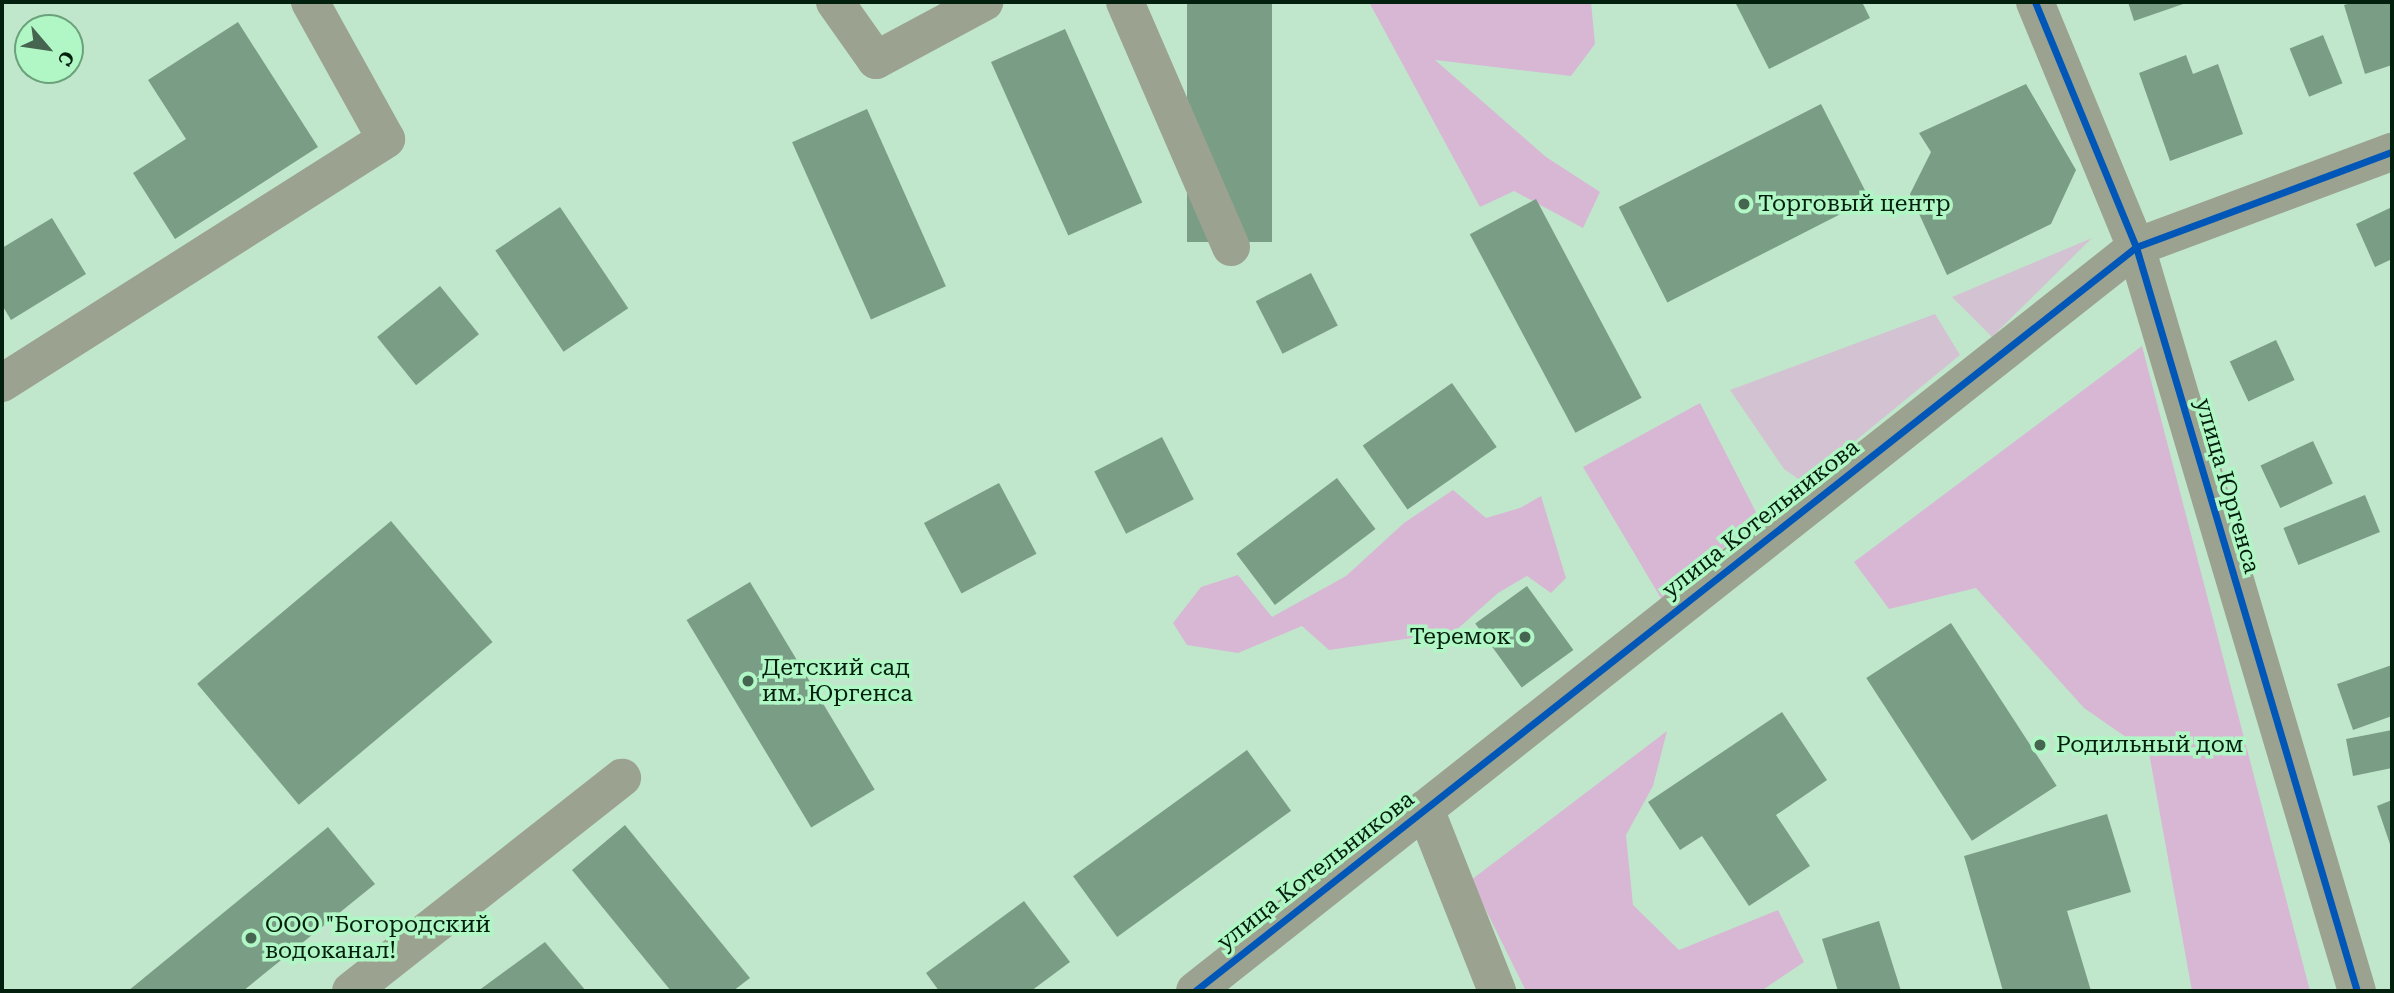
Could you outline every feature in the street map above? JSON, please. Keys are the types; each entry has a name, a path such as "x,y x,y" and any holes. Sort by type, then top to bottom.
{"street":[{"path":"2,383 386,139 310,2"},
{"path":"835,2 876,60 984,2"},
{"path":"1125,2 1231,247"},
{"name":"улица Юргенса","path":"2035,2 2136,247 2357,991"},
{"name":"улица Котельникова","path":"1195,991 2136,247 2392,152"},
{"path":"351,991 622,778"},
{"path":"1425,809 1497,991"}],"shaded area":[{"path":"1369,2 1591,2 1595,44 1571,76 1435,60 1546,157 1600,192 1583,228 1514,191 1480,207"},
{"path":"2092,238 1992,337 1952,297"},
{"path":"1935,314 1960,355 1804,483 1784,469 1730,390"},
{"path":"2142,346 2310,991 2192,991 2149,753 2084,708 1976,588 1889,609 1854,562"},
{"path":"1700,403 1759,518 1662,600 1583,467"},
{"path":"1453,490 1486,518 1520,508 1541,496 1566,578 1551,593 1527,576 1498,593 1454,632 1329,650 1302,626 1238,653 1187,645 1173,623 1201,587 1238,575 1272,617 1346,576 1404,523"},
{"path":"1667,731 1653,786 1626,835 1633,905 1679,950 1778,910 1804,962 1761,991 1526,991 1471,880"}],"building":[{"path":"1187,2 1272,2 1272,242 1187,242"},
{"path":"1735,2 1862,2 1870,18 1769,69"},
{"path":"2128,2 2189,2 2134,21"},
{"path":"2354,2 2392,2 2392,65 2365,74 2344,5"},
{"path":"238,22 318,147 175,239 133,173 186,139 148,80"},
{"path":"1065,29 1142,203 1068,236 991,62"},
{"path":"2323,35 2342,83 2309,97 2290,48"},
{"path":"2186,55 2193,74 2218,64 2243,134 2170,161 2139,73"},
{"path":"2026,84 2076,170 2051,224 1947,275 1910,194 1931,152 1919,133"},
{"name":"Торговый центр","path":"1821,104 1870,199 1667,302 1619,207"},
{"path":"867,109 946,286 871,320 792,142"},
{"path":"1536,199 1642,398 1575,433 1470,234"},
{"path":"560,207 628,308 564,352 495,251"},
{"path":"2392,207 2392,259 2375,267 2356,224"},
{"path":"52,218 86,274 11,320 2,305 2,248"},
{"path":"1311,273 1338,326 1283,354 1256,301"},
{"path":"440,286 479,334 416,385 377,337"},
{"path":"2276,340 2295,380 2248,401 2230,362"},
{"path":"1452,383 1497,447 1407,509 1363,446"},
{"path":"1162,437 1194,499 1126,534 1094,472"},
{"path":"2313,441 2333,484 2280,508 2260,466"},
{"path":"1337,478 1376,529 1275,605 1236,554"},
{"path":"999,483 1037,554 962,594 924,523"},
{"path":"2365,495 2380,532 2298,565 2283,528"},
{"path":"391,521 493,642 299,805 197,684"},
{"path":"750,582 875,789 811,828 687,620"},
{"name":"Теремок","path":"1527,586 1573,650 1522,688 1475,624"},
{"path":"1951,623 2057,786 1972,841 1866,678"},
{"path":"2392,665 2392,716 2353,730 2337,684"},
{"path":"1782,712 1827,780 1776,815 1810,866 1749,906 1702,836 1680,850 1648,802"},
{"path":"2392,730 2392,768 2353,776 2346,739"},
{"path":"1247,750 1291,811 1117,937 1073,876"},
{"path":"2392,800 2392,850 2377,806"},
{"path":"2107,814 2131,892 2067,911 2091,991 2003,991 1964,856"},
{"path":"625,825 750,978 733,991 671,991 572,870"},
{"name":"ООО \"Богородский водоканал!","path":"328,827 375,884 243,991 128,991"},
{"path":"1024,901 1070,962 1031,991 939,991 926,973"},
{"path":"1879,921 1901,991 1838,991 1822,939"},
{"path":"545,942 586,991 478,991"}],"cycle path":[{"path":"2035,2 2136,247 2357,991"},
{"path":"1195,991 2136,247 2392,152"}],"place":[{"name":"Торговый центр","path":"1744,204"},
{"name":"Теремок","path":"1525,637"},
{"name":"Детский сад им. Юргенса","path":"748,681"},
{"name":"Родильный дом","path":"2040,745"},
{"name":"ООО \"Богородский водоканал!","path":"251,938"}]}
